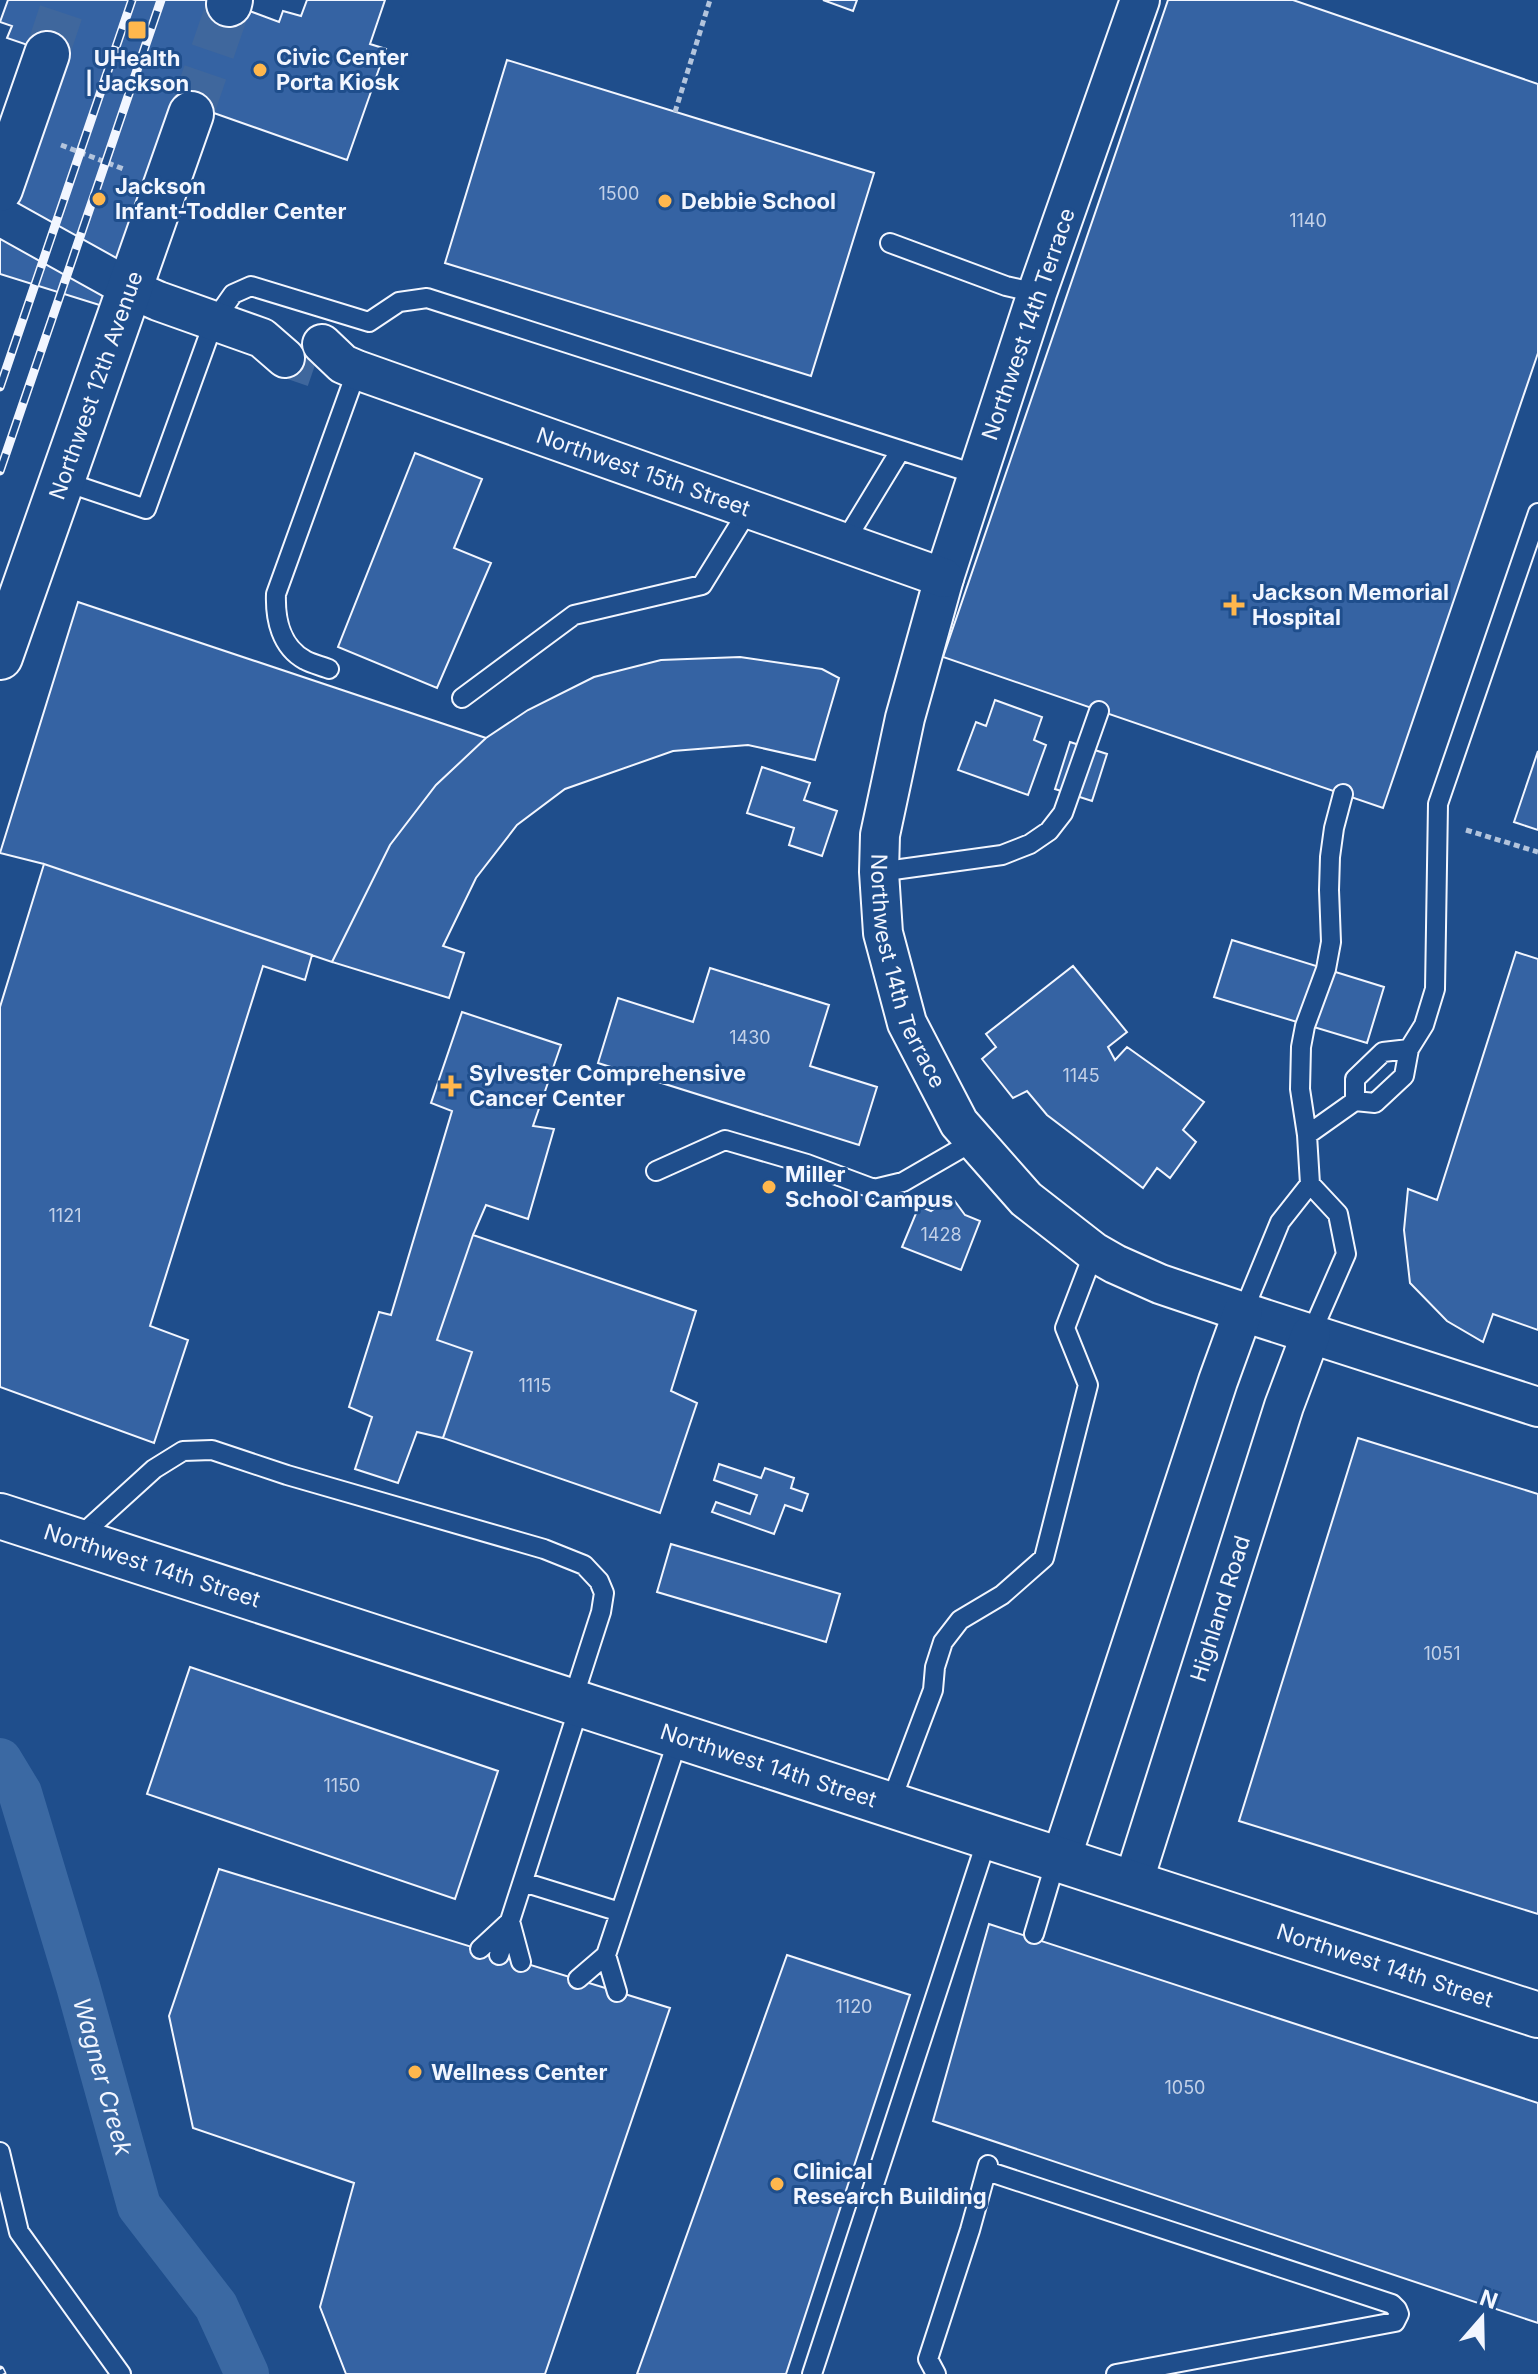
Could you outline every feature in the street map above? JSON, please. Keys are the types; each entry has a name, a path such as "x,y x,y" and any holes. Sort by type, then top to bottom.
{"main road":[{"path":"0,189 47,54"},
{"name":"Northwest 12th Avenue","path":"0,657 191,114"},
{"name":"Northwest 14th Street","path":"0,1516 1538,2015"}],"street":[{"name":"Northwest 14th Terrace","path":"1132,2 944,578 905,718 880,835 879,872 883,933 907,1023 959,1123 1026,1199 1094,1252 1160,1284 1538,1407"},
{"name":"Northwest 15th Street","path":"0,216 131,289 214,321 944,578"},
{"path":"1059,1858 1243,1312"},
{"name":"Highland Road","path":"1133,1883 1284,1406 1311,1334"}],"lane":[{"path":"890,243 1006,286 1037,293"},
{"path":"63,481 146,509 214,321 233,294 251,286 369,322 399,302 427,298 978,475"},
{"path":"311,354 275,614 289,646 304,659 329,669"},
{"path":"844,543 900,451"},
{"path":"462,698 574,615 702,585 749,509"},
{"path":"1307,1135 1355,1101 1375,1103 1404,1076 1409,1049 1424,1025 1435,989 1438,804 1538,513"},
{"path":"879,872 1002,855 1030,844 1049,831 1063,813 1099,711"},
{"path":"1311,1334 1346,1254 1338,1214 1310,1184 1300,1089 1305,1026 1326,969 1331,942 1330,857 1343,794"},
{"path":"1355,1101 1355,1079 1383,1052 1409,1049"},
{"path":"656,1171 725,1140 807,1164 874,1189 903,1182 974,1141"},
{"path":"1243,1312 1280,1222 1310,1184"},
{"path":"890,1804 933,1690 935,1667 943,1642 960,1620 1002,1595 1044,1558 1088,1385 1065,1328 1094,1252"},
{"path":"75,1541 154,1469 183,1451 212,1450 544,1549 584,1565 599,1581 604,1593 601,1612 499,1955"},
{"path":"578,1979 606,1955 679,1736"},
{"path":"812,2374 988,1836"},
{"path":"1034,1934 1059,1858"},
{"path":"523,1882 620,1912"},
{"path":"480,1949 510,1921"},
{"path":"510,1921 521,1962"},
{"path":"606,1955 617,1992"},
{"path":"0,2152 19,2232 121,2374"},
{"path":"936,2374 928,2359 987,2168 1392,2304 1399,2314 1395,2322 1116,2374"}],"path":[{"path":"675,112 710,0"},
{"path":"51,141 130,171"},
{"path":"1462,829 1538,852"}],"building":[{"path":"8,0 220,0 279,22 283,11 301,16 307,0 385,0 370,44 386,49 347,160 177,100 109,308 0,274 0,236 63,57 7,38 12,26 0,22"},
{"path":"823,0 857,0 853,11"},
{"path":"1168,0 1293,0 1538,84 1538,353 1383,808 943,657"},
{"name":"Debbie School","path":"507,60 874,173 811,376 445,263"},
{"path":"415,453 482,479 454,548 491,563 437,688 338,647"},
{"path":"78,602 486,738 436,785 390,845 332,962 44,864 0,853"},
{"path":"740,657 822,669 839,678 815,760 748,745 673,751 565,789 517,825 476,878 443,946 464,953 449,998 332,962 390,845 436,785 486,738 528,710 594,677 661,660"},
{"path":"995,700 1042,717 1034,740 1046,745 1028,795 958,770 976,722 986,726"},
{"path":"1070,742 1107,754 1092,801 1055,789"},
{"path":"1538,751 1538,830 1514,822"},
{"path":"762,767 810,783 804,800 837,811 822,856 789,845 794,828 747,813"},
{"path":"44,864 312,955 305,980 263,966 150,1326 188,1340 154,1443 0,1387 0,1007"},
{"path":"1232,940 1384,987 1367,1043 1214,997"},
{"path":"1516,952 1538,959 1538,1330 1493,1314 1483,1342 1447,1321 1410,1283 1404,1230 1408,1189 1437,1200"},
{"path":"1073,966 1127,1032 1108,1047 1115,1060 1127,1047 1204,1102 1183,1130 1196,1142 1170,1178 1157,1168 1143,1188 1047,1115 1027,1091 1013,1098 982,1059 996,1047 986,1034"},
{"path":"710,968 829,1005 810,1066 877,1087 859,1145 598,1063 618,998 693,1022"},
{"path":"462,1012 561,1045 533,1126 554,1129 528,1219 486,1205 437,1340 472,1352 443,1438 417,1432 398,1483 355,1469 372,1417 349,1407 379,1312 391,1315 452,1111 431,1103"},
{"path":"951,1196 965,1215 980,1221 961,1270 902,1247 919,1206 931,1211"},
{"path":"473,1235 696,1311 671,1391 697,1403 660,1513 443,1438 472,1352 437,1340"},
{"path":"1358,1438 1538,1494 1538,1914 1239,1821"},
{"path":"719,1464 761,1478 765,1468 794,1478 791,1488 808,1494 802,1511 785,1505 774,1534 712,1512 716,1502 750,1514 757,1495 714,1480"},
{"path":"671,1544 840,1594 826,1642 657,1592"},
{"path":"190,1667 498,1771 455,1899 147,1794"},
{"name":"Wellness Center","path":"219,1869 670,2008 545,2374 346,2374 320,2307 354,2183 193,2128 169,2016"},
{"path":"989,1924 1538,2103 1538,2323 933,2121"},
{"name":"Clinical Research Building","path":"787,1955 910,1995 786,2374 637,2374"}],"waterway":[{"name":"Wagner Creek","path":"0,1760 20,1793 139,2206 216,2306 247,2374"}],"tunnel":[{"path":"47,54 65,0"},
{"path":"191,114 229,4"},
{"path":"285,358 314,368"}],"railway":[{"path":"0,387 132,0"},
{"path":"0,471 161,0"},
{"path":"0,2370 2,2374"}],"place":[{"name":"UHealth | Jackson","path":"137,30"},
{"name":"Civic Center Porta Kiosk","path":"260,70"},
{"name":"Jackson Infant-Toddler Center","path":"99,199"},
{"name":"Debbie School","path":"665,201"},
{"name":"Jackson Memorial Hospital","path":"1234,605"},
{"name":"Sylvester Comprehensive Cancer Center","path":"451,1086"},
{"name":"Miller School Campus","path":"769,1187"},
{"name":"Wellness Center","path":"415,2072"},
{"name":"Clinical Research Building","path":"777,2184"}]}
